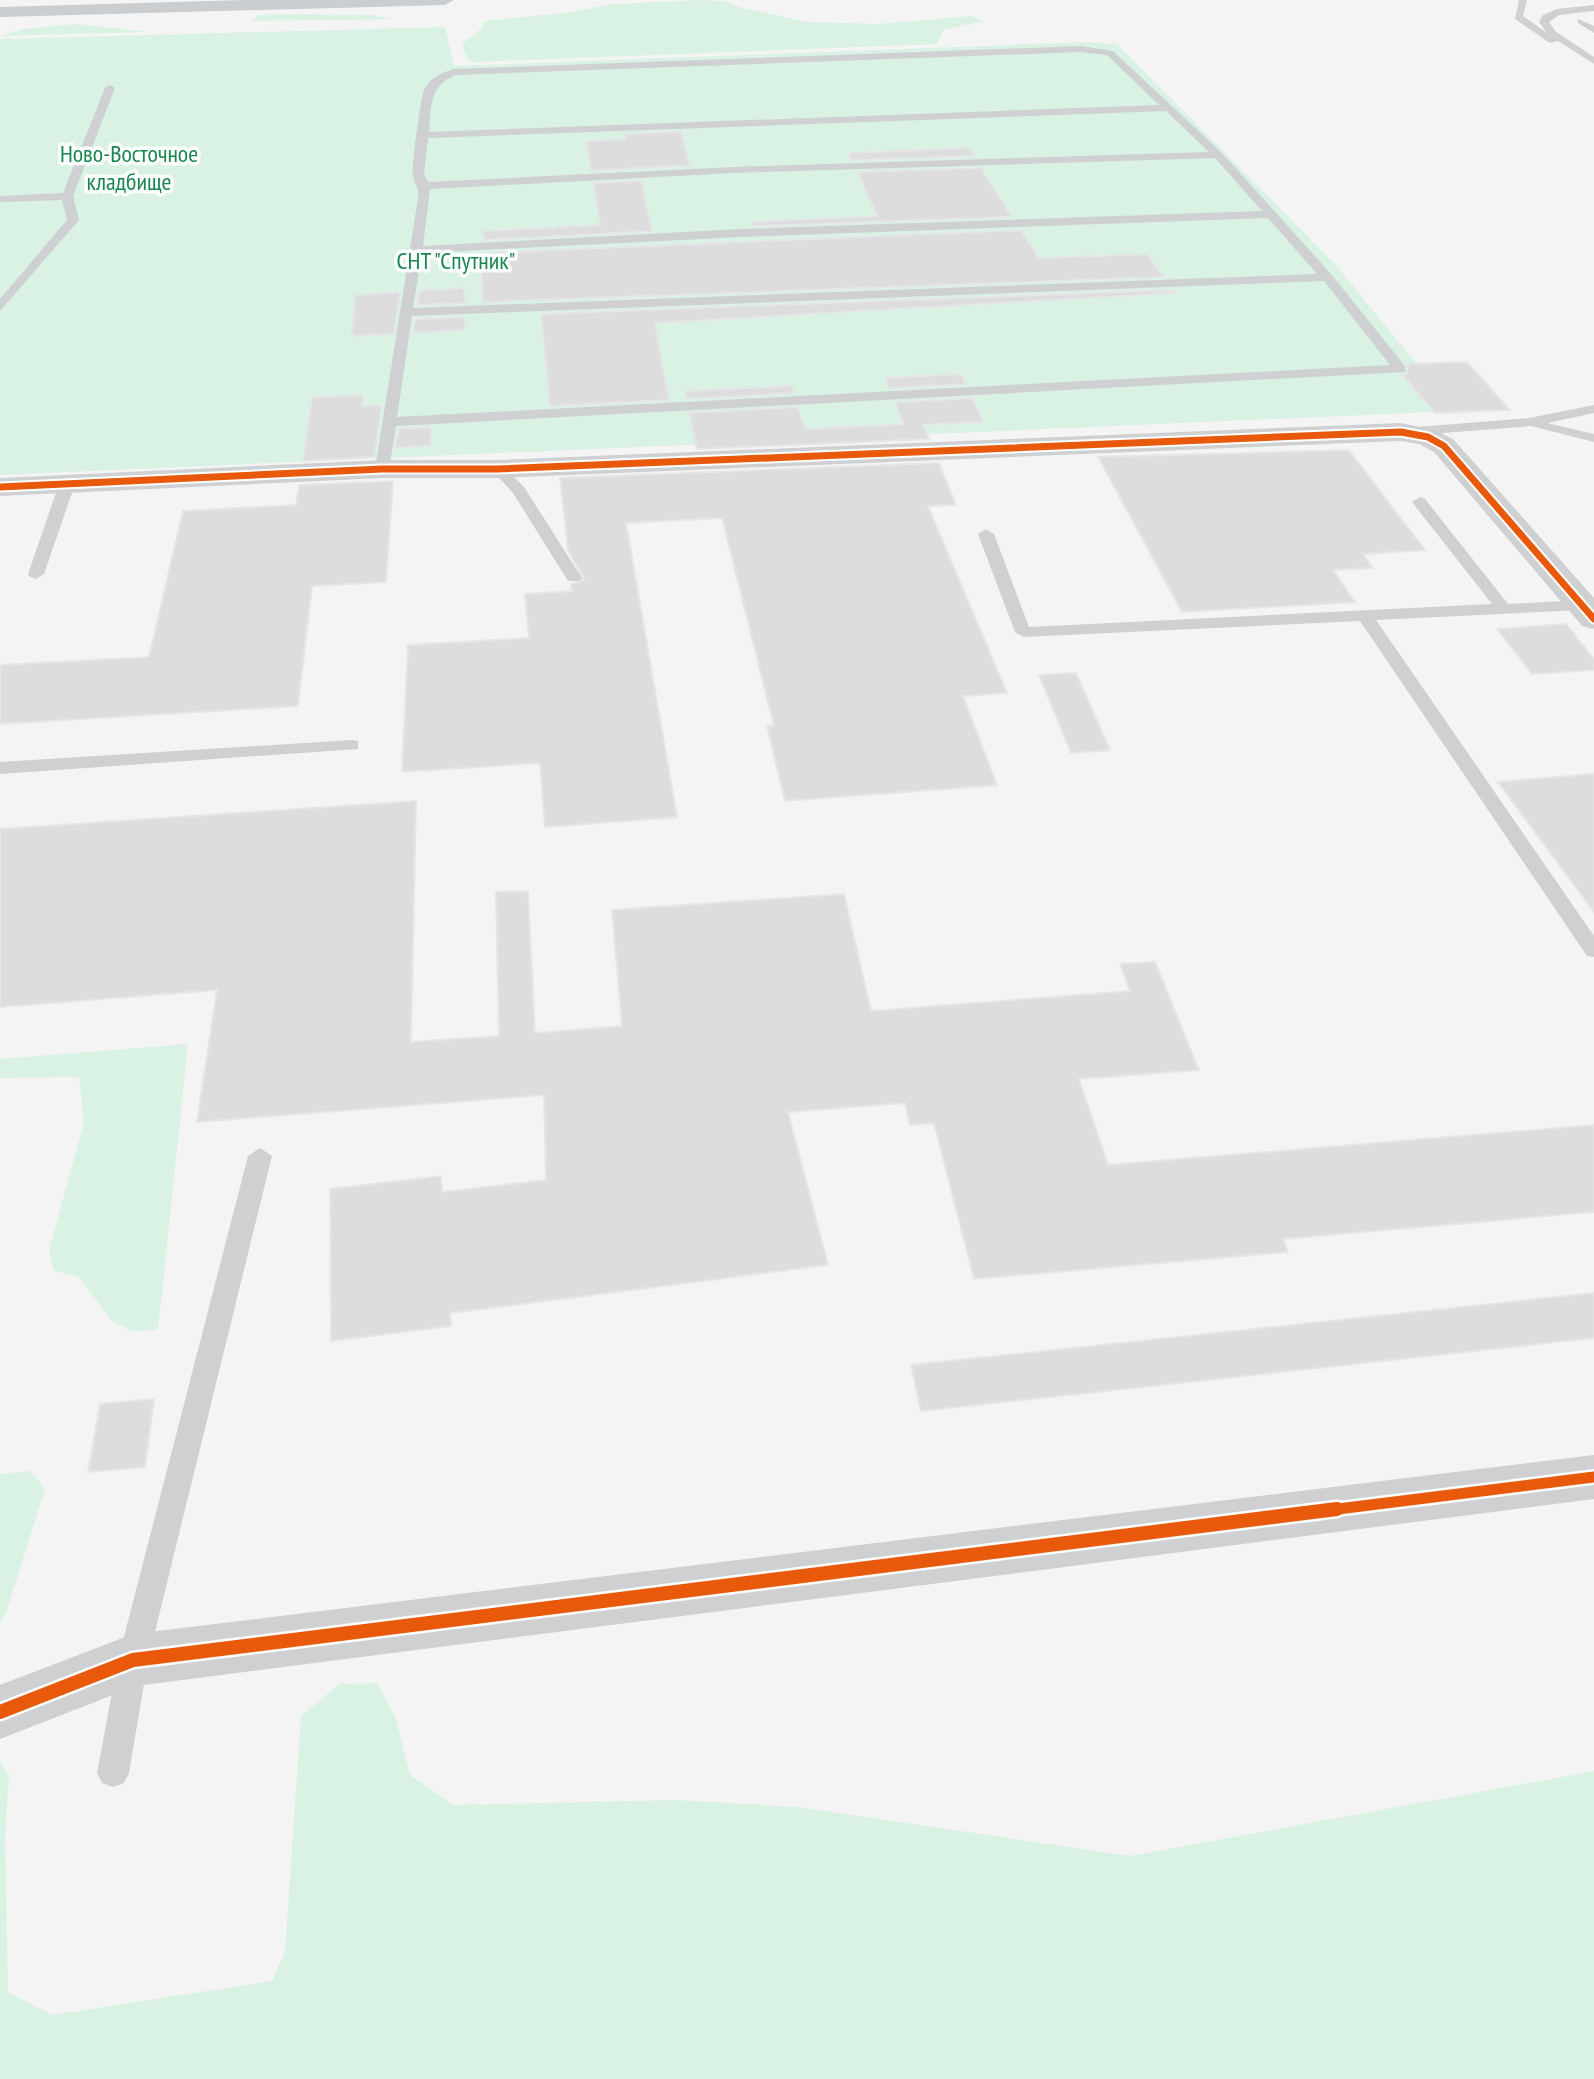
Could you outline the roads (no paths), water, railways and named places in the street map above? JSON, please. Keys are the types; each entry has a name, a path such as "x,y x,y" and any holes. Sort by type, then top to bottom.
{"main road":[{"path":"4,12 148,4 445,0"}],"street":[{"path":"0,487 382,469 498,469 1401,432 1428,437 1444,446 1588,612"},
{"path":"0,1712 133,1660 1594,1477"}],"lane":[{"path":"1523,0 1518,17 1594,69"},
{"path":"1562,0 1594,5"},
{"path":"1594,5 1557,12 1546,17 1544,22 1552,33 1594,61"},
{"path":"1581,21 1594,26"},
{"path":"1572,46 1594,45"},
{"path":"382,469 425,186 418,175 428,92 437,79 454,72 1081,49 1110,53 1218,155 1327,277 1400,369 391,422"},
{"path":"0,307 73,220 67,196 110,88"},
{"path":"421,135 1170,108"},
{"path":"425,186 733,170 1218,155"},
{"path":"0,199 67,196"},
{"path":"415,250 741,233 1272,214"},
{"path":"407,312 1327,277"},
{"path":"1401,432 1529,422 1594,409"},
{"path":"1529,422 1594,438"},
{"path":"498,469 519,490 574,578"},
{"path":"36,574 67,484"},
{"path":"1420,502 1503,608"},
{"path":"986,534 1023,632 1503,608 1588,612"},
{"path":"1364,615 1594,951"},
{"path":"0,768 352,745"},
{"path":"113,1773 133,1660 260,1156"}],"park label":[{"name":"Ново-Восточное кладбище","path":"129,168"},
{"name":"СНТ \"Спутник\"","path":"456,261"}]}
